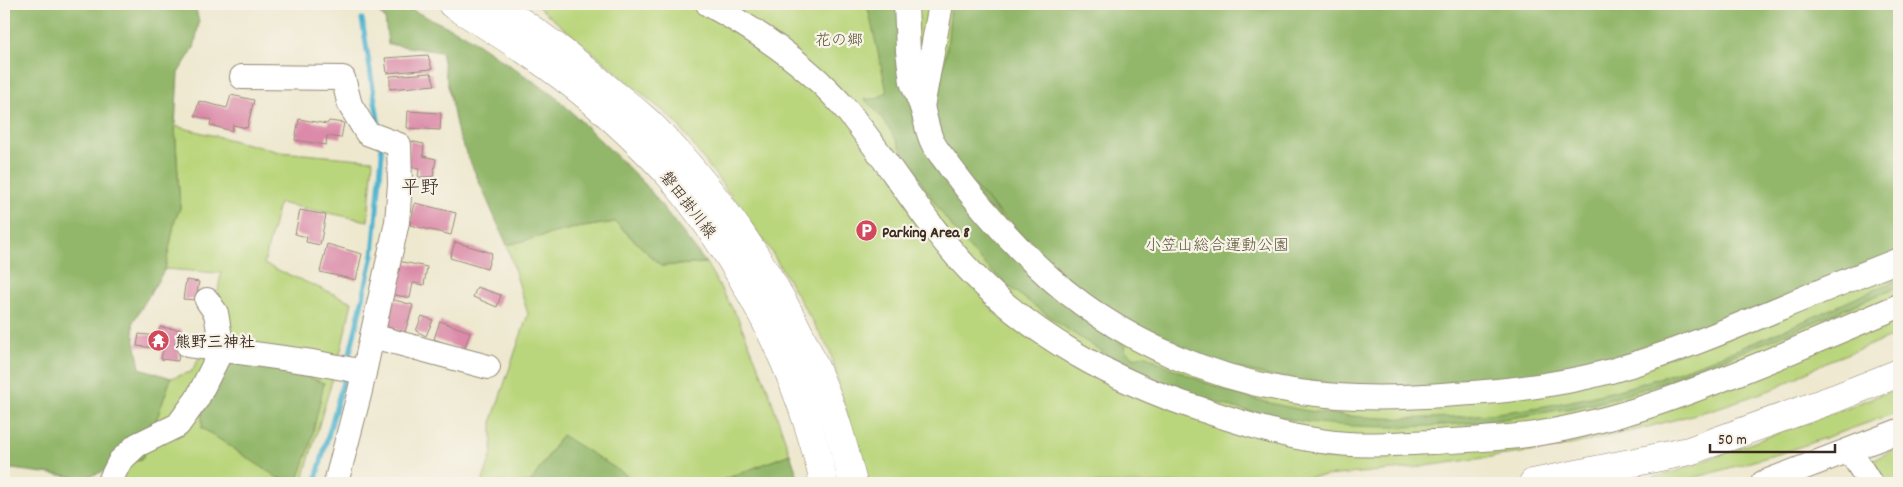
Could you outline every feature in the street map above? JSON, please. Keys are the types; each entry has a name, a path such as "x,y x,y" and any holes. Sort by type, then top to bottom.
{"main road":[{"name":"磐田掛川線","path":"452,4 555,72 594,103 670,176 703,218 759,308 781,353 802,410 824,483"},
{"name":"磐田掛川線","path":"493,4 517,18 570,56 648,123 684,161 718,202 751,250 804,342 825,391 853,483"},
{"path":"1533,483 1689,451 1899,373"}],"street":[{"path":"708,4 757,32 788,55 832,94 879,151 937,231 965,265 1023,320 1084,358 1154,393 1220,416 1293,437 1323,442 1357,444 1415,443 1534,434 1584,424 1686,394 1899,306"},
{"path":"906,4 908,51 912,82 922,107 931,141 1002,231 1050,279 1085,306 1130,334 1162,351 1227,376 1252,383 1284,390 1339,396 1432,396 1510,390 1571,381 1609,372 1678,349 1899,260"},
{"path":"922,107 941,4"},
{"path":"242,77 343,78 350,105 367,133 399,145 400,184 397,222 364,372 336,483"},
{"path":"109,483 120,461 136,444 178,425 197,399 222,349 216,313 207,300"},
{"path":"372,336 488,367"},
{"path":"188,345 312,362 364,372"},
{"path":"1763,483 1899,431"},
{"path":"1850,451 1870,483"}],"green space":[{"path":"5,4 195,4 199,23 194,48 178,73 175,126 180,208 175,220 165,269 133,322 140,368 171,378 143,458 84,478 4,468"},
{"path":"367,4 399,4 465,35 555,96 645,184 706,263 661,266 615,222 570,229 507,245 458,134 441,52 388,44 385,18"},
{"name":"小笠山総合運動公園","path":"535,4 1899,4 1899,334 1828,361 1776,388 1714,409 1637,430 1557,448 1404,469 1245,483 865,483 830,351 768,246 676,122"},
{"path":"867,4 899,4 910,99 1074,311 1107,335 1126,345 1125,351 1136,358 1144,355 1206,383 1254,399 1315,412 1362,417 1410,418 1459,417 1508,412 1555,404 1602,394 1678,372 1774,334 1899,279 1899,286 1702,368 1638,391 1583,406 1504,419 1416,427 1327,424 1241,409 1180,390 1143,374 1108,355 1017,293 991,271 965,243 922,183 885,122 864,99 876,99 887,92"},
{"name":"小笠山総合運動公園","path":"951,4 1899,4 1899,263 1660,361 1386,405 1160,349 1046,261 960,171 936,124 933,97 947,48"},
{"path":"175,126 280,152 373,160 368,221 279,203 264,264 352,302 335,376 333,377 302,483 114,483 118,467 143,458 171,378 191,372 211,337 221,272 165,269 175,220 180,208"},
{"path":"615,222 661,266 706,263 738,318 766,384 790,454 715,483 482,483 492,453 492,420 528,314 507,245 570,229"},
{"path":"245,356 276,365 324,383 310,446 298,480 278,478 202,428 202,403 224,368"},
{"path":"1899,388 1899,412 1782,453 1676,483 1635,483 1674,472"},
{"path":"562,435 631,478 642,483 530,483"},
{"path":"1899,448 1899,483 1882,483 1871,469 1872,460"},
{"path":"790,454 800,483 715,483"}],"building":[{"path":"428,55 432,69 387,73 385,58"},
{"path":"431,73 435,85 390,89 390,76"},
{"path":"231,95 254,100 247,128 233,125 232,131 210,125 211,120 195,116 199,101 227,108"},
{"path":"408,111 441,113 440,130 407,128"},
{"path":"299,119 327,124 329,121 344,123 341,138 327,136 326,145 295,140"},
{"path":"410,141 424,144 423,156 436,159 433,177 418,177 419,169 407,166"},
{"path":"415,203 456,213 451,235 410,225"},
{"path":"300,210 326,215 320,245 306,242 307,237 295,234"},
{"path":"455,242 492,253 487,269 450,258"},
{"path":"327,244 362,254 356,280 320,272"},
{"path":"393,260 427,267 424,285 413,283 410,298 386,293"},
{"path":"186,280 199,282 196,300 183,299"},
{"path":"477,287 501,295 497,307 473,297"},
{"path":"387,298 413,305 405,332 379,325"},
{"path":"422,316 433,320 426,336 416,331"},
{"path":"440,321 470,332 464,350 434,339"},
{"name":"熊野三神社","path":"160,327 182,330 178,361 161,359 163,349 137,346 139,334 159,336"}],"waterway":[{"path":"362,19 379,126"},
{"path":"350,353 373,255 382,154 381,145"},
{"path":"315,483 345,375"}],"place":[{"name":"Parking Area 8","path":"866,231"},
{"name":"熊野三神社","path":"159,341"}],"district":[{"name":"平野","path":"420,186"}],"park label":[{"name":"花の郷","path":"839,39"}]}
